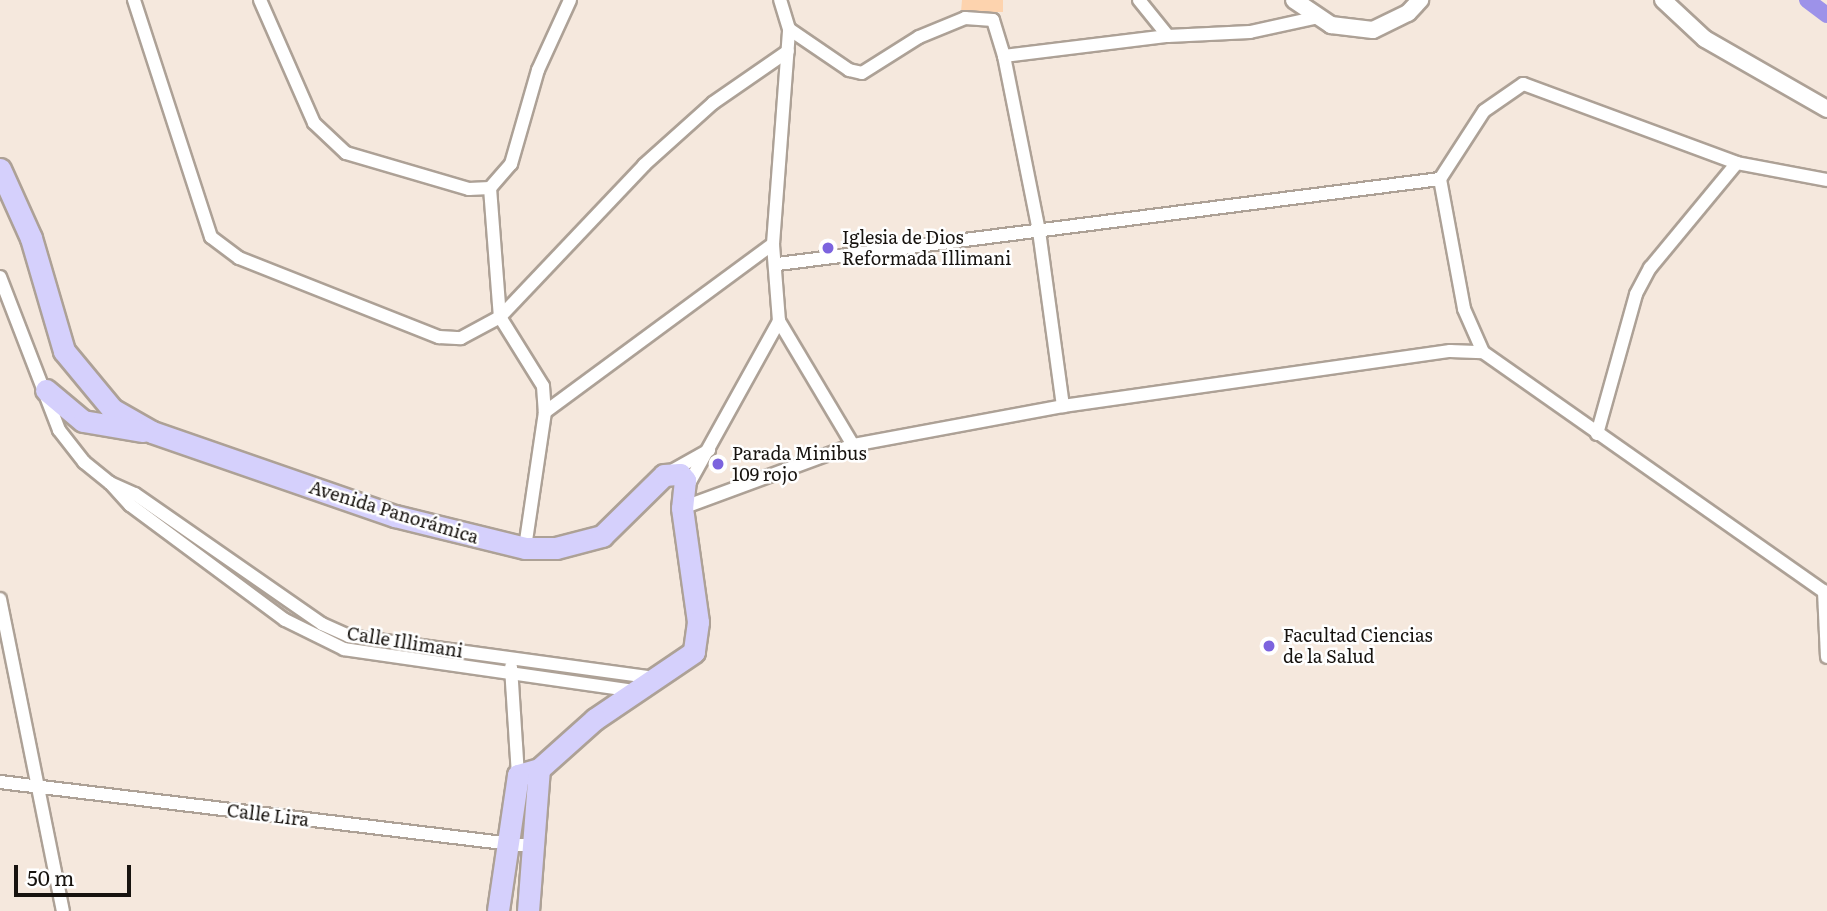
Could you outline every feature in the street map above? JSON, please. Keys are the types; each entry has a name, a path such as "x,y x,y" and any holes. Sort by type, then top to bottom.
{"main road":[{"path":"0,169 31,238 64,351 111,418"},
{"name":"Avenida Panorámica","path":"46,390 83,421 111,418 395,516 525,548 556,548 602,536 664,475"},
{"path":"498,911 511,845 518,775 539,769 595,719 683,663 697,641 680,474 664,475"},
{"path":"528,911 536,846 539,769"}],"street":[{"path":"134,0 211,237 239,258 419,332 461,338 500,317 644,165 713,103 788,51"},
{"path":"260,0 314,123 346,153 468,189 490,188"},
{"path":"525,548 545,412 542,386 500,317 490,188 511,164 538,70 570,0"},
{"path":"684,499 779,321 778,264 773,244 789,29 780,0"},
{"path":"1139,0 1168,36"},
{"path":"1294,0 1314,18"},
{"path":"1004,56 1168,36 1250,32 1314,18 1374,30 1408,13 1420,0"},
{"path":"1663,0 1705,40 1827,109"},
{"path":"789,29 862,73 919,37 965,18 993,20 1004,56 1039,231 1063,406"},
{"path":"1827,180 1737,163 1523,85 1484,111 1440,179 1464,309 1483,352 1825,593 1827,657"},
{"path":"1597,434 1636,294 1650,268 1737,163"},
{"path":"778,264 1440,179"},
{"path":"545,412 773,244"},
{"name":"Calle Illimani","path":"2,277 69,446 141,513 313,636 382,657 511,672 640,692"},
{"path":"779,321 853,445"},
{"path":"684,499 853,445 1063,406 1450,351 1483,352"},
{"path":"664,475 713,448"},
{"name":"Calle Illimani","path":"110,483 135,494 321,624 383,642 512,657 658,679"},
{"path":"0,599 63,911"},
{"path":"512,657 518,775"},
{"name":"Calle Lira","path":"0,782 536,846"}],"shaded area":[{"path":"962,0 1003,0 1003,12 961,12"}],"waterway":[{"path":"1807,0 1827,15"}],"place":[{"name":"Iglesia de Dios Reformada Illimani","path":"828,248"},
{"name":"Parada Minibus 109 rojo","path":"718,464"},
{"name":"Facultad Ciencias de la Salud","path":"1269,646"}]}
